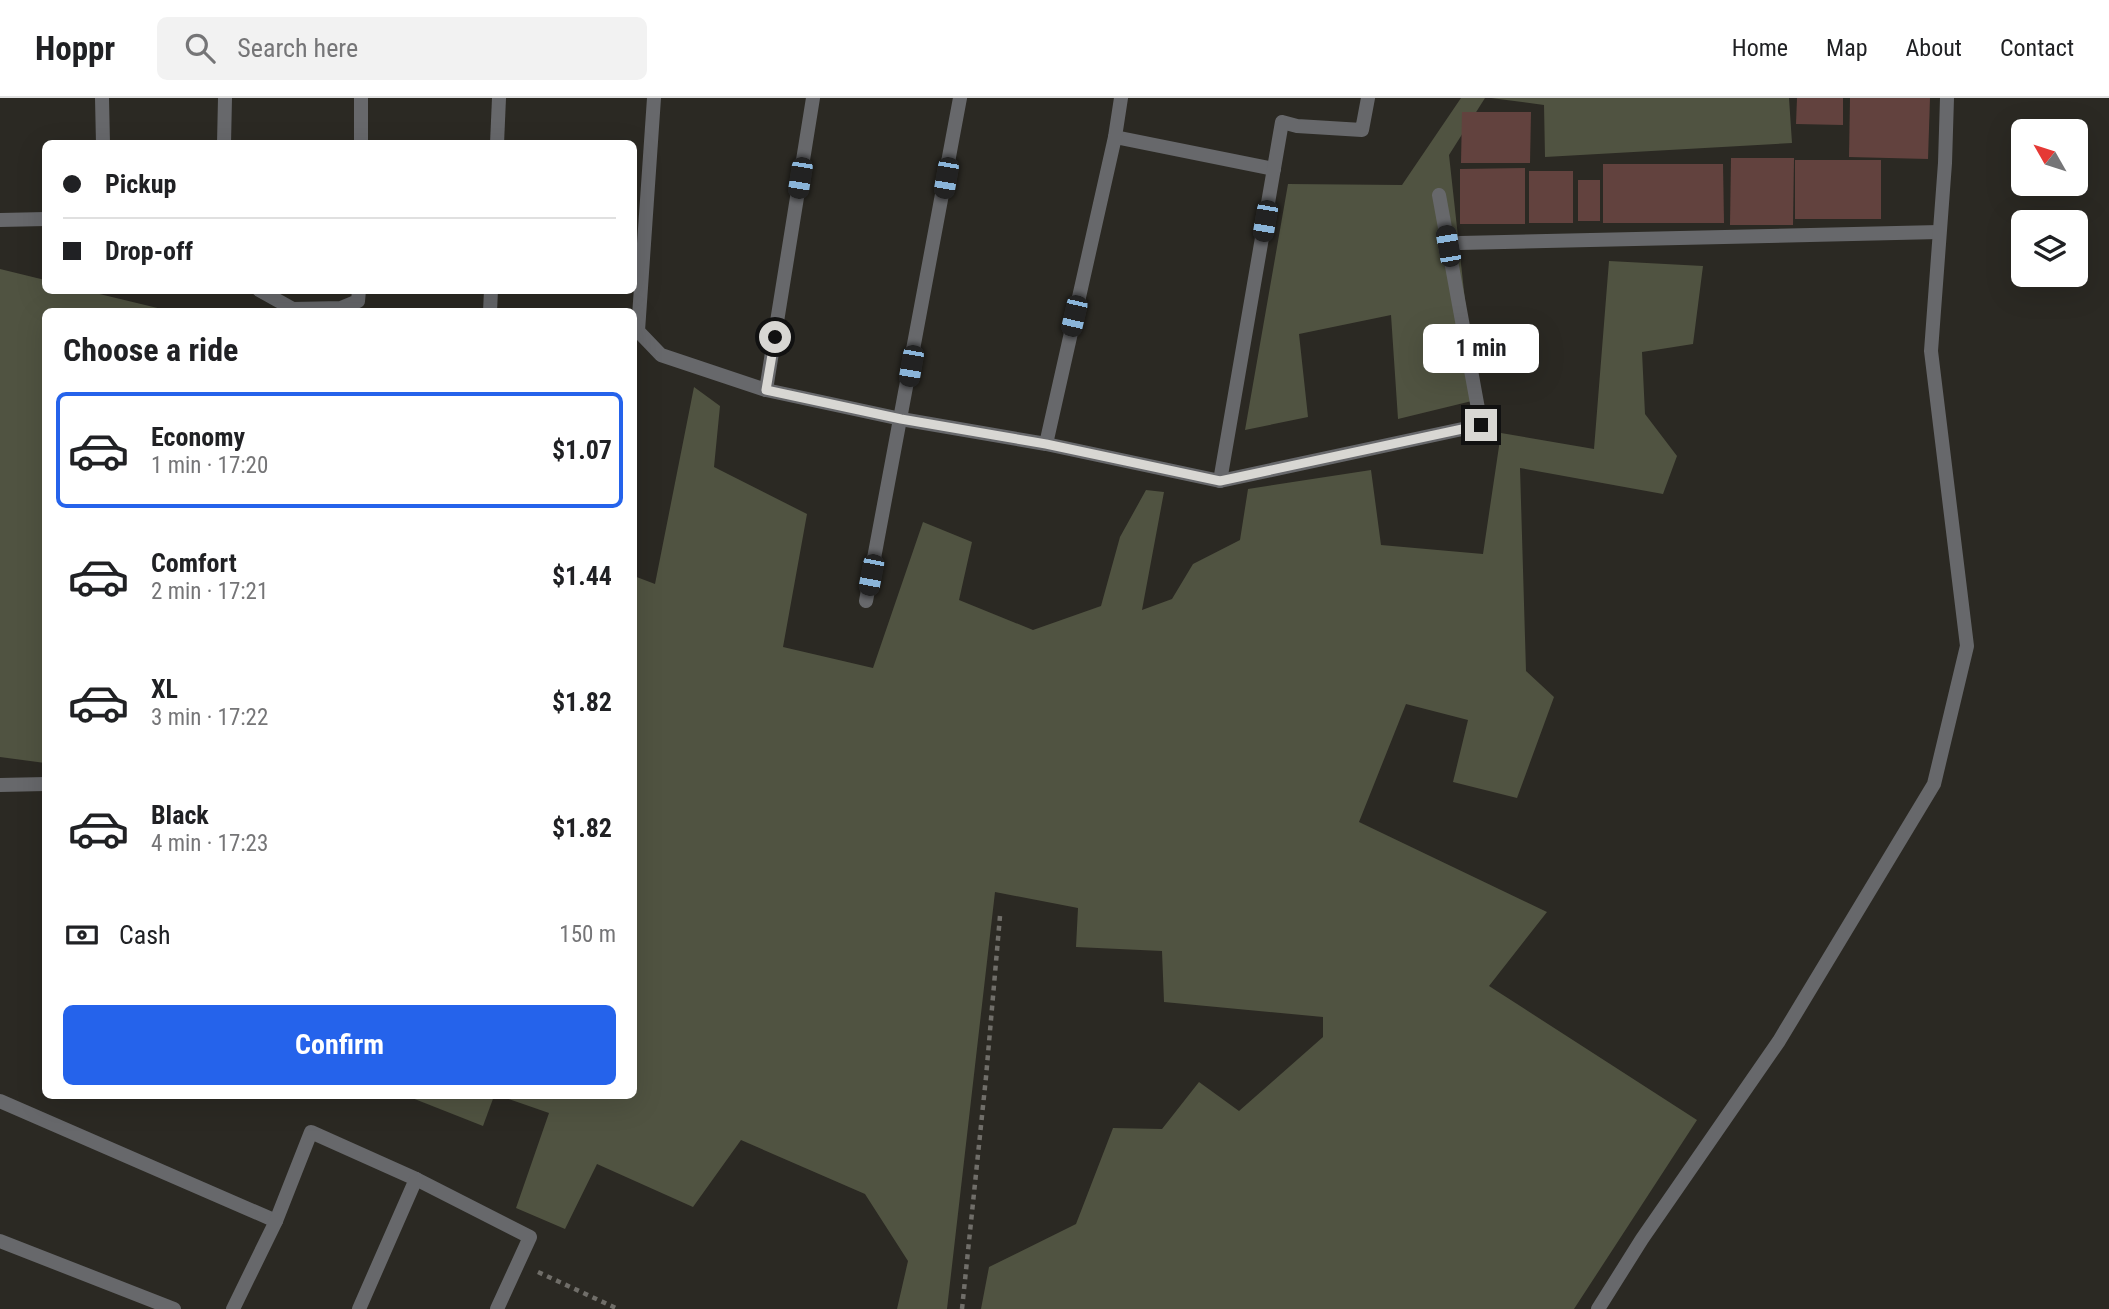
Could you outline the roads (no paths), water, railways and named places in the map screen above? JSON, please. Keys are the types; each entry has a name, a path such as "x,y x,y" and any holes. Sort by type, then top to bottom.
{"street":[{"path":"102,98 103,140"},
{"path":"223,140 225,98"},
{"path":"361,98 361,140"},
{"path":"497,140 499,98"},
{"path":"654,98 638,331 661,355 766,390 1220,481 1481,425 1439,195"},
{"path":"766,390 813,98"},
{"path":"866,601 960,98"},
{"path":"1046,444 1115,137 1121,98"},
{"path":"1220,481 1282,122 1297,126 1362,130 1368,98"},
{"path":"1598,1309 1642,1239 1779,1041 1934,784 1967,646 1931,351 1945,163 1947,98"},
{"path":"1115,137 1274,169"},
{"path":"0,220 42,219"},
{"path":"1460,243 1939,232"},
{"path":"266,294 291,308"},
{"path":"341,308 358,301 359,294"},
{"path":"0,785 42,784"},
{"path":"0,1101 276,1221"},
{"path":"233,1309 276,1221 311,1132 416,1179 530,1237 497,1309"},
{"path":"359,1309 416,1179"},
{"path":"0,1241 174,1309"}]}
